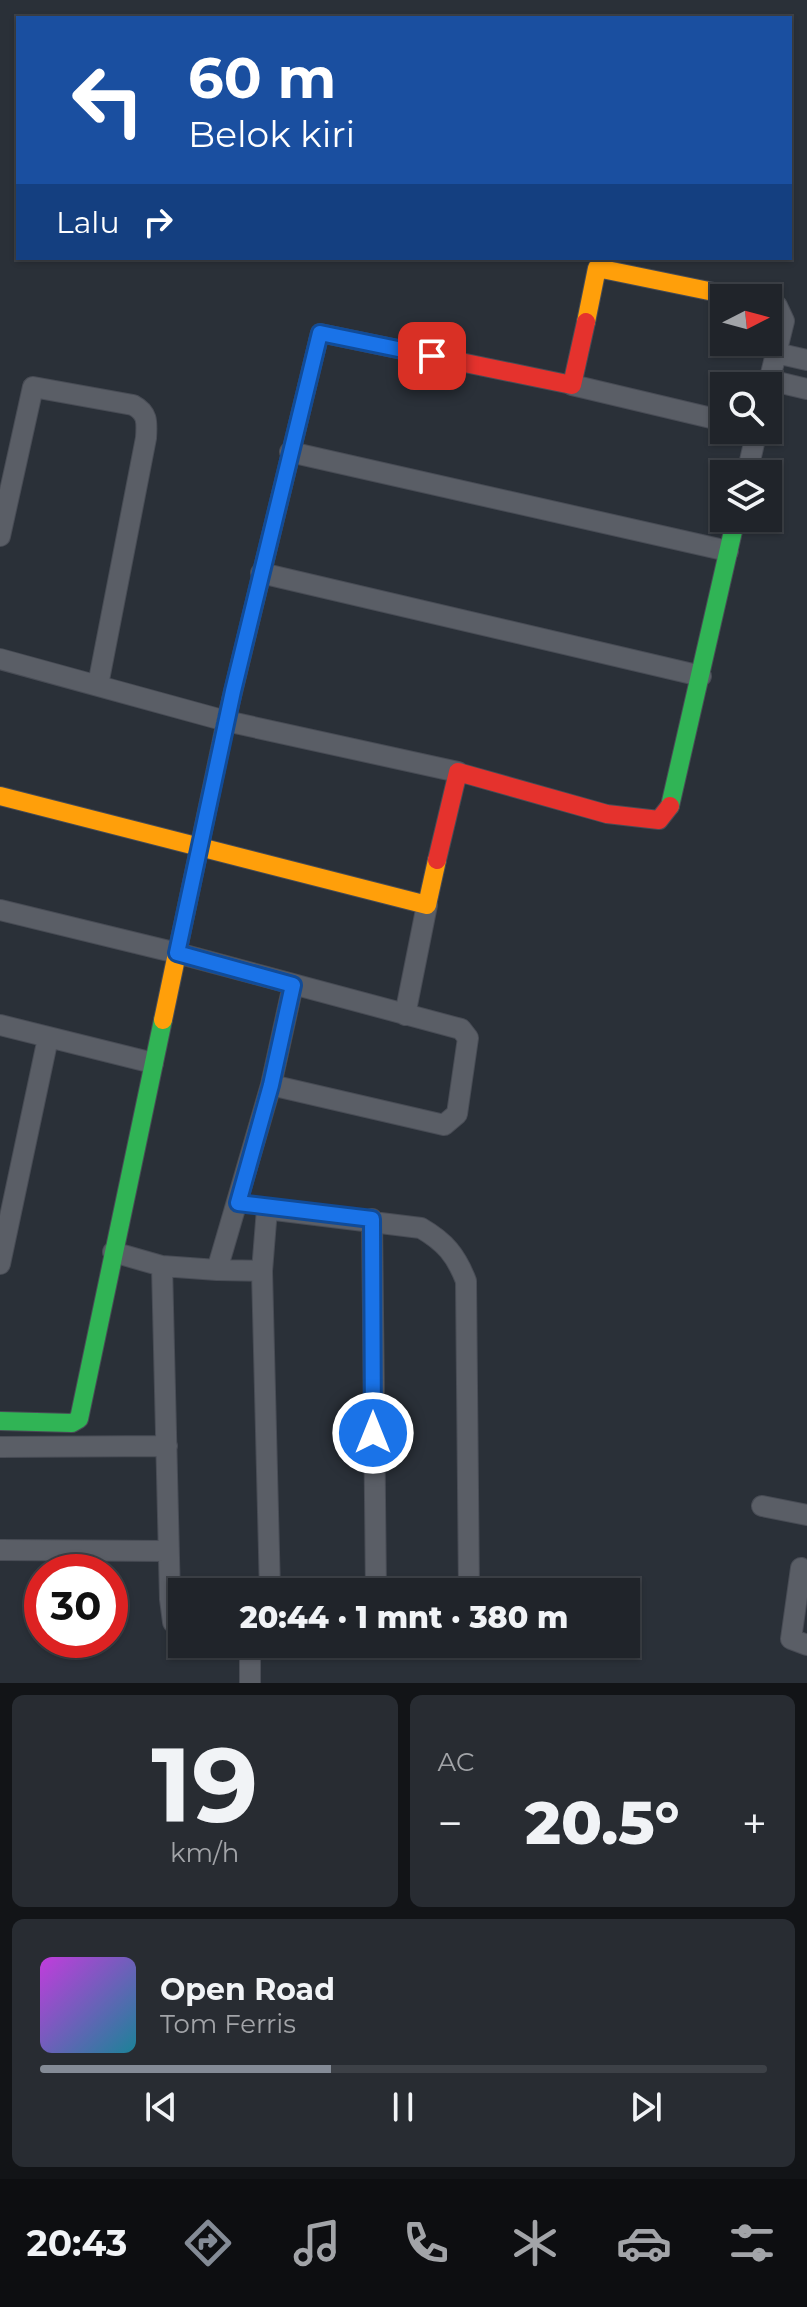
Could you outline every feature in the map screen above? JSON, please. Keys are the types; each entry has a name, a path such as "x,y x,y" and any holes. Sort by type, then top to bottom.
{"street":[{"path":"572,385 597,268 710,291"},
{"path":"0,1421 72,1423 79,1419 226,721 320,333 572,385 710,418"},
{"path":"782,354 807,360"},
{"path":"782,385 807,389"},
{"path":"0,536 33,387 141,409 147,422 146,438 98,685"},
{"path":"290,452 728,551"},
{"path":"0,659 226,721 458,772 607,814 659,820 669,810 733,532"},
{"path":"261,573 701,676"},
{"path":"405,1015 458,772"},
{"path":"0,796 427,905"},
{"path":"0,910 177,953 461,1029 468,1038 457,1114 449,1124 271,1085"},
{"path":"217,1270 271,1085 293,985"},
{"path":"0,1025 153,1063"},
{"path":"0,1264 48,1038"},
{"path":"238,1203 421,1228 443,1241 458,1259 466,1281 469,1578"},
{"path":"267,1209 262,1271 270,1578"},
{"path":"372,1219 376,1578"},
{"path":"113,1252 162,1266 262,1271"},
{"path":"162,1266 170,1578"},
{"path":"0,1447 167,1446"},
{"path":"762,1506 807,1515"},
{"path":"0,1550 168,1551"},
{"path":"801,1568 791,1639 807,1645"},
{"path":"250,1658 250,1683"}],"traffic: fast":[{"path":"670,806 733,532"},
{"path":"0,1421 72,1423 79,1419 163,1020"}],"traffic: slow":[{"path":"586,322 597,268 710,291"},
{"path":"163,1020 226,721 318,341"},
{"path":"0,796 427,905 437,860"}],"traffic: jam":[{"path":"318,341 320,333 572,385 586,322"},
{"path":"437,860 458,772 607,814 659,820 670,806"}],"route":[{"path":"373,1433 372,1219 267,1209 238,1203 271,1085 293,985 177,953 233,691 320,333 432,356"}]}
